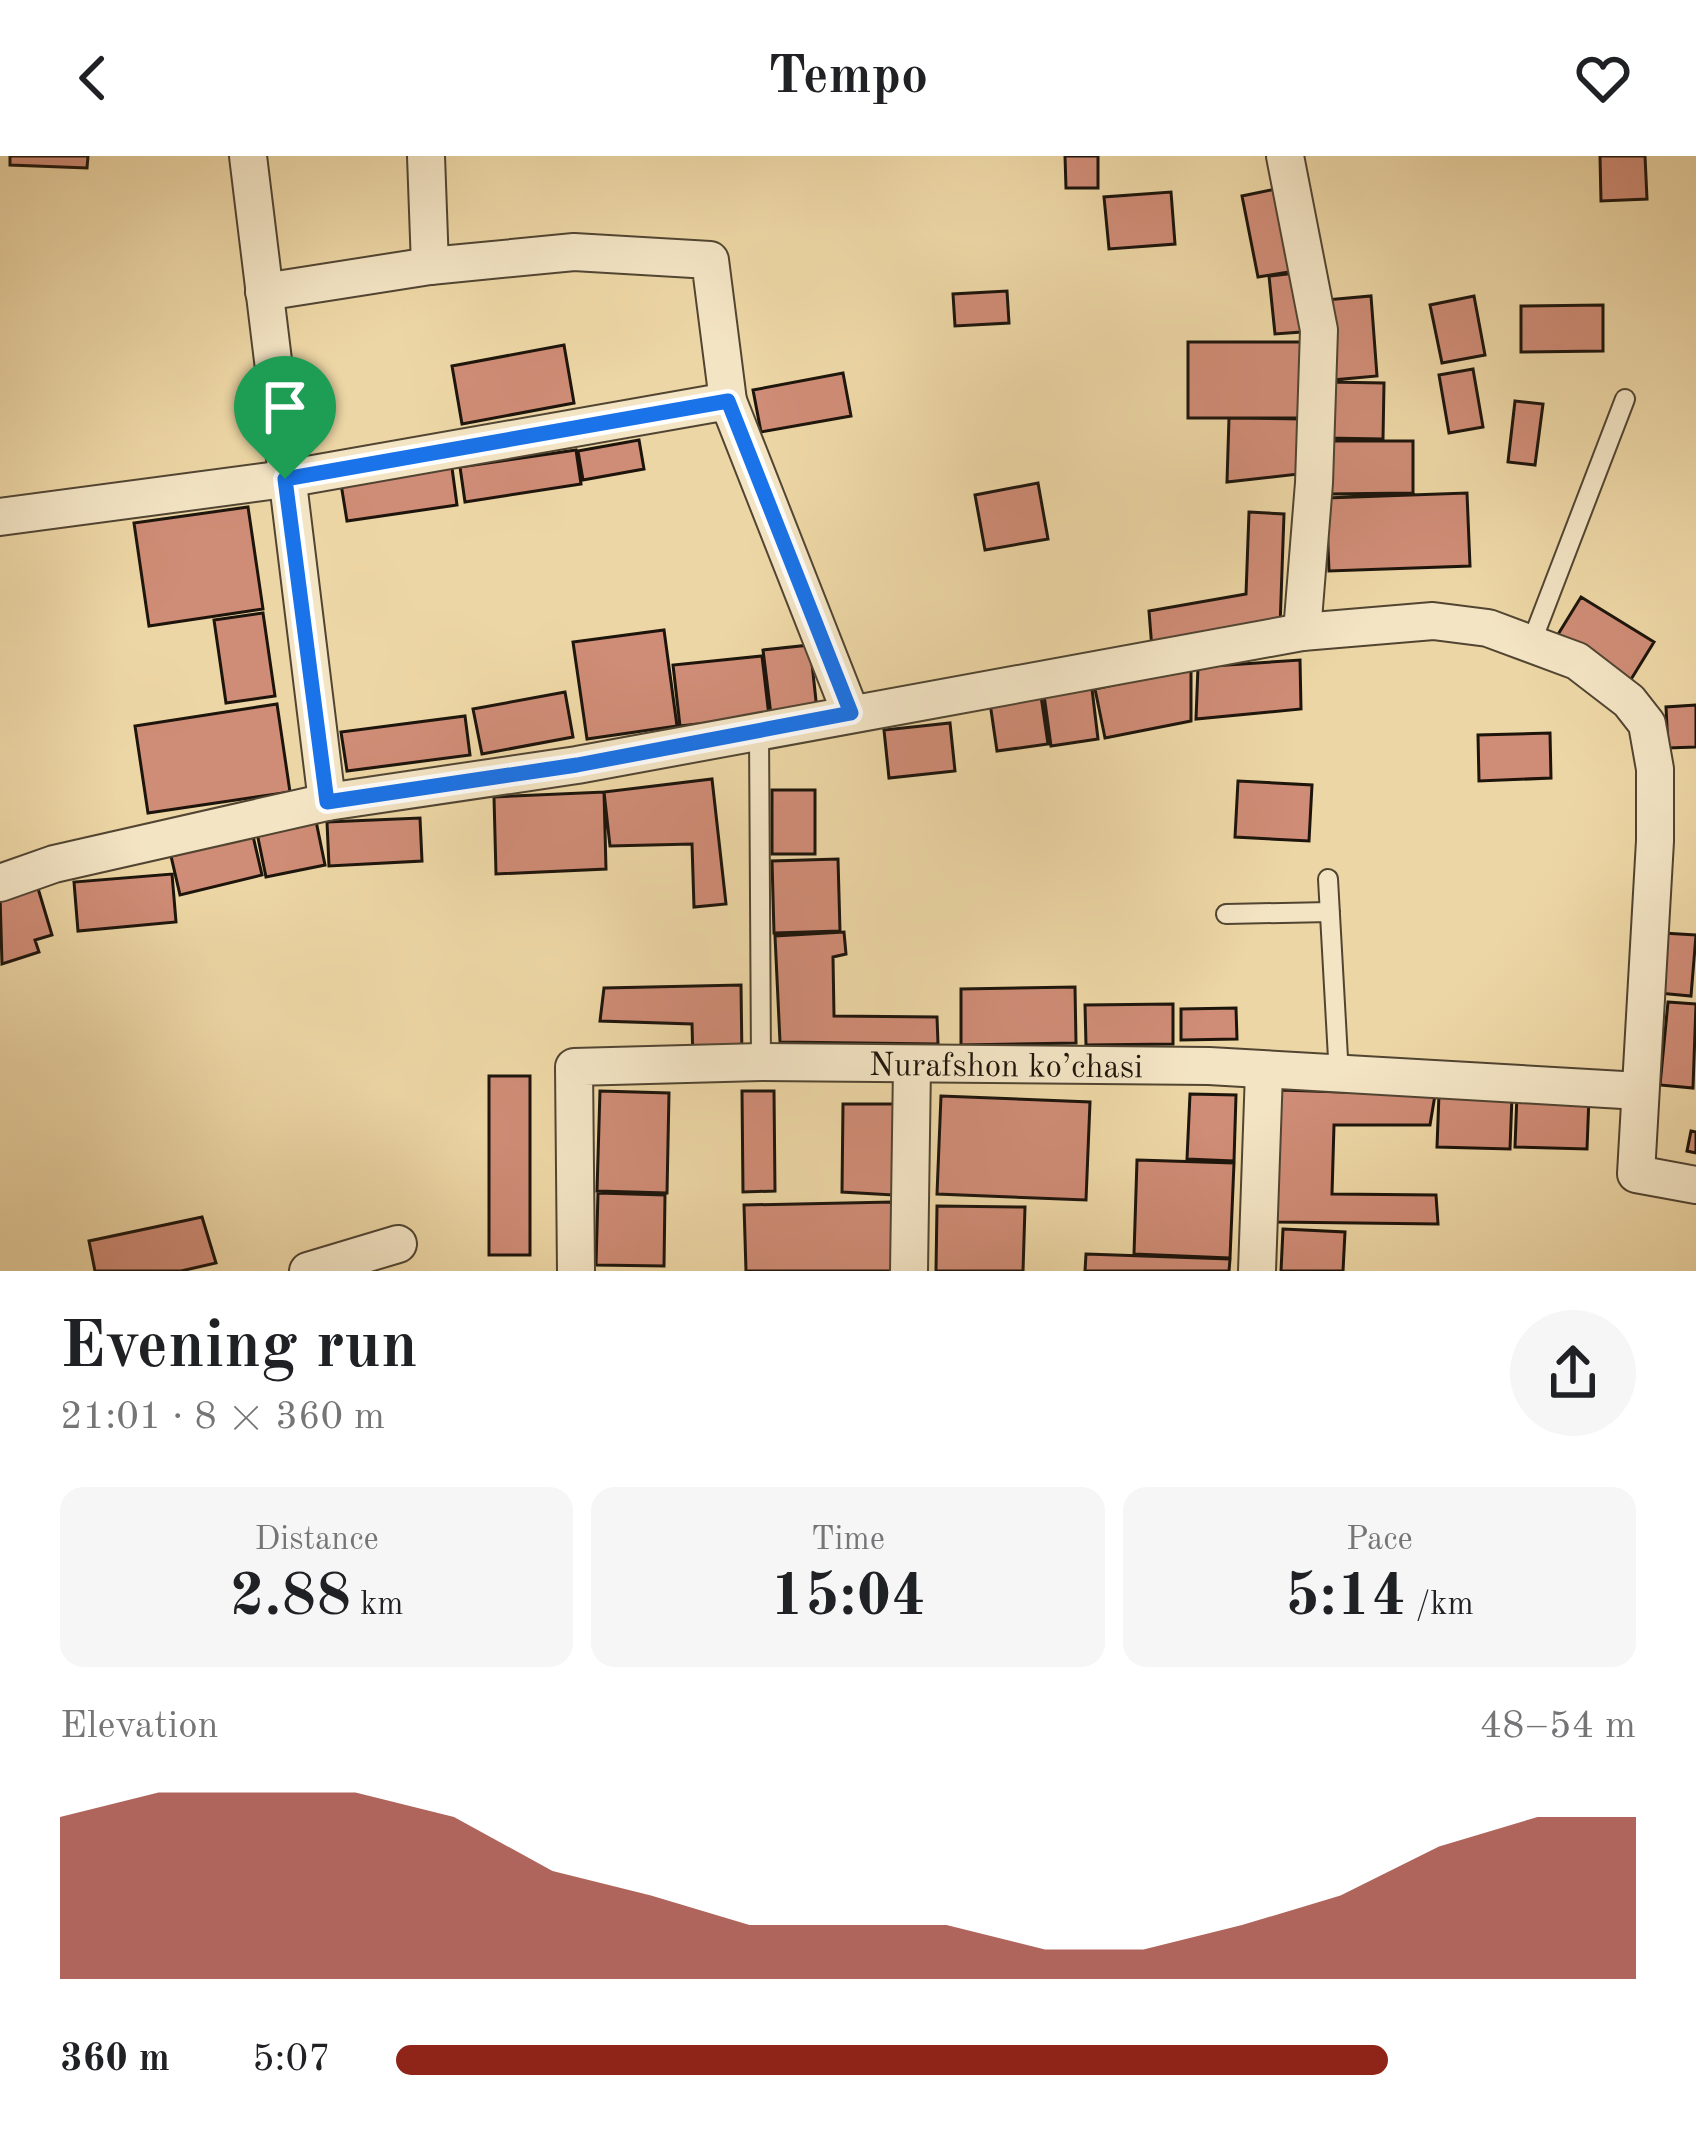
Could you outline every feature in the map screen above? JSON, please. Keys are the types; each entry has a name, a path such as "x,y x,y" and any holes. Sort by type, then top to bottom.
{"street":[{"path":"248,156 327,802"},
{"path":"426,156 430,266"},
{"path":"1285,156 1319,330 1314,483 1302,632"},
{"path":"264,292 430,266 574,252 710,260 728,401 851,713"},
{"path":"0,517 285,479 728,401"},
{"path":"0,883 54,865 327,802 577,765 1302,632 1432,621 1488,628 1577,661 1629,701 1647,724 1655,769 1655,841 1636,1174 1696,1185"},
{"name":"Nurafshon ko’chasi","path":"576,1271 574,1067 761,1062 1209,1066 1640,1091"},
{"path":"909,1271 912,1066"},
{"path":"1257,1271 1264,1072"},
{"path":"308,1271 398,1244"}],"lane":[{"path":"1532,641 1625,399"},
{"path":"759,731 761,1062"},
{"path":"1328,879 1339,1076"},
{"path":"1226,914 1330,912"}],"building":[{"path":"10,156 88,156 87,168 10,165"},
{"path":"1065,156 1098,156 1098,188 1066,188"},
{"path":"1600,156 1645,156 1647,199 1601,201"},
{"path":"1280,188 1295,271 1258,277 1242,196"},
{"path":"1171,192 1175,244 1109,249 1104,197"},
{"path":"1296,273 1301,332 1275,334 1269,276"},
{"path":"1007,291 1009,323 955,326 953,294"},
{"path":"1371,296 1377,376 1332,380 1325,300"},
{"path":"1474,296 1485,355 1442,363 1430,305"},
{"path":"1603,305 1603,351 1521,352 1521,306"},
{"path":"1188,342 1304,342 1304,418 1188,418"},
{"path":"564,345 574,403 462,424 452,366"},
{"path":"1473,369 1483,427 1449,433 1439,375"},
{"path":"843,373 851,416 761,432 753,390"},
{"path":"1327,382 1384,383 1383,439 1326,438"},
{"path":"1515,401 1543,404 1535,465 1508,462"},
{"path":"1229,418 1303,419 1299,474 1227,482"},
{"path":"639,440 644,469 583,480 578,451"},
{"path":"1326,441 1413,441 1413,493 1326,494"},
{"path":"576,450 581,484 465,502 460,467"},
{"path":"452,468 457,505 347,521 341,484"},
{"path":"1038,483 1048,539 985,550 975,495"},
{"path":"1467,493 1470,566 1329,571 1326,498"},
{"path":"248,507 263,609 149,626 134,523"},
{"path":"1249,512 1284,514 1280,627 1152,649 1149,611 1246,594"},
{"path":"1581,597 1654,642 1630,681 1557,636"},
{"path":"263,613 275,696 226,703 214,620"},
{"path":"664,630 677,726 587,739 573,642"},
{"path":"810,645 817,710 771,715 763,650"},
{"path":"762,656 769,716 680,726 673,665"},
{"path":"1300,660 1301,709 1196,719 1198,667"},
{"path":"1191,668 1191,721 1105,738 1095,689"},
{"path":"1092,689 1098,739 1051,746 1044,695"},
{"path":"565,692 573,737 482,754 473,709"},
{"path":"1041,696 1048,744 997,751 990,703"},
{"path":"277,704 290,792 148,813 135,726"},
{"path":"1696,705 1696,747 1668,748 1666,707"},
{"path":"465,716 470,755 347,771 341,732"},
{"path":"950,723 955,771 889,778 884,730"},
{"path":"1550,733 1551,778 1479,781 1478,735"},
{"path":"712,779 726,904 694,907 692,844 610,846 604,792"},
{"path":"1238,781 1312,785 1309,841 1235,837"},
{"path":"772,790 815,790 815,854 772,854"},
{"path":"604,792 606,869 496,874 494,797"},
{"path":"420,818 422,861 329,866 327,822"},
{"path":"316,821 325,865 266,877 257,833"},
{"path":"253,836 262,875 180,895 171,856"},
{"path":"838,859 840,931 774,933 772,861"},
{"path":"172,874 176,922 78,931 74,882"},
{"path":"37,885 52,935 35,940 39,952 2,964 0,896"},
{"path":"844,932 846,954 833,957 834,1016 937,1017 938,1044 780,1042 775,936"},
{"path":"1663,933 1696,935 1691,996 1658,993"},
{"path":"741,985 742,1059 693,1061 692,1024 600,1021 604,988"},
{"path":"1075,987 1076,1043 961,1045 961,989"},
{"path":"1668,1002 1696,1004 1693,1088 1660,1085"},
{"path":"1173,1004 1173,1044 1086,1045 1085,1005"},
{"path":"1236,1008 1237,1039 1181,1040 1181,1009"},
{"path":"489,1076 530,1076 530,1255 489,1255"},
{"path":"1280,1090 1435,1095 1430,1125 1334,1125 1332,1194 1436,1195 1438,1224 1276,1222"},
{"path":"600,1091 669,1093 667,1193 597,1191"},
{"path":"742,1091 774,1091 775,1191 743,1192"},
{"path":"1190,1094 1236,1095 1234,1161 1187,1159"},
{"path":"1439,1094 1512,1096 1510,1149 1437,1147"},
{"path":"1517,1094 1589,1097 1587,1149 1515,1147"},
{"path":"941,1096 1090,1102 1086,1200 937,1194"},
{"path":"843,1104 897,1104 893,1195 842,1192"},
{"path":"1691,1131 1696,1132 1696,1153 1687,1151"},
{"path":"1137,1160 1234,1163 1230,1258 1134,1254"},
{"path":"598,1193 665,1195 664,1266 596,1265"},
{"path":"892,1202 894,1271 746,1271 744,1205"},
{"path":"937,1206 1025,1207 1023,1271 936,1271"},
{"path":"202,1217 216,1263 181,1271 95,1271 89,1241"},
{"path":"1283,1229 1345,1232 1343,1271 1281,1271"},
{"path":"1086,1254 1230,1259 1229,1271 1085,1271"}],"route":[{"path":"728,401 851,713 577,765 327,802 285,479 728,401"}]}
